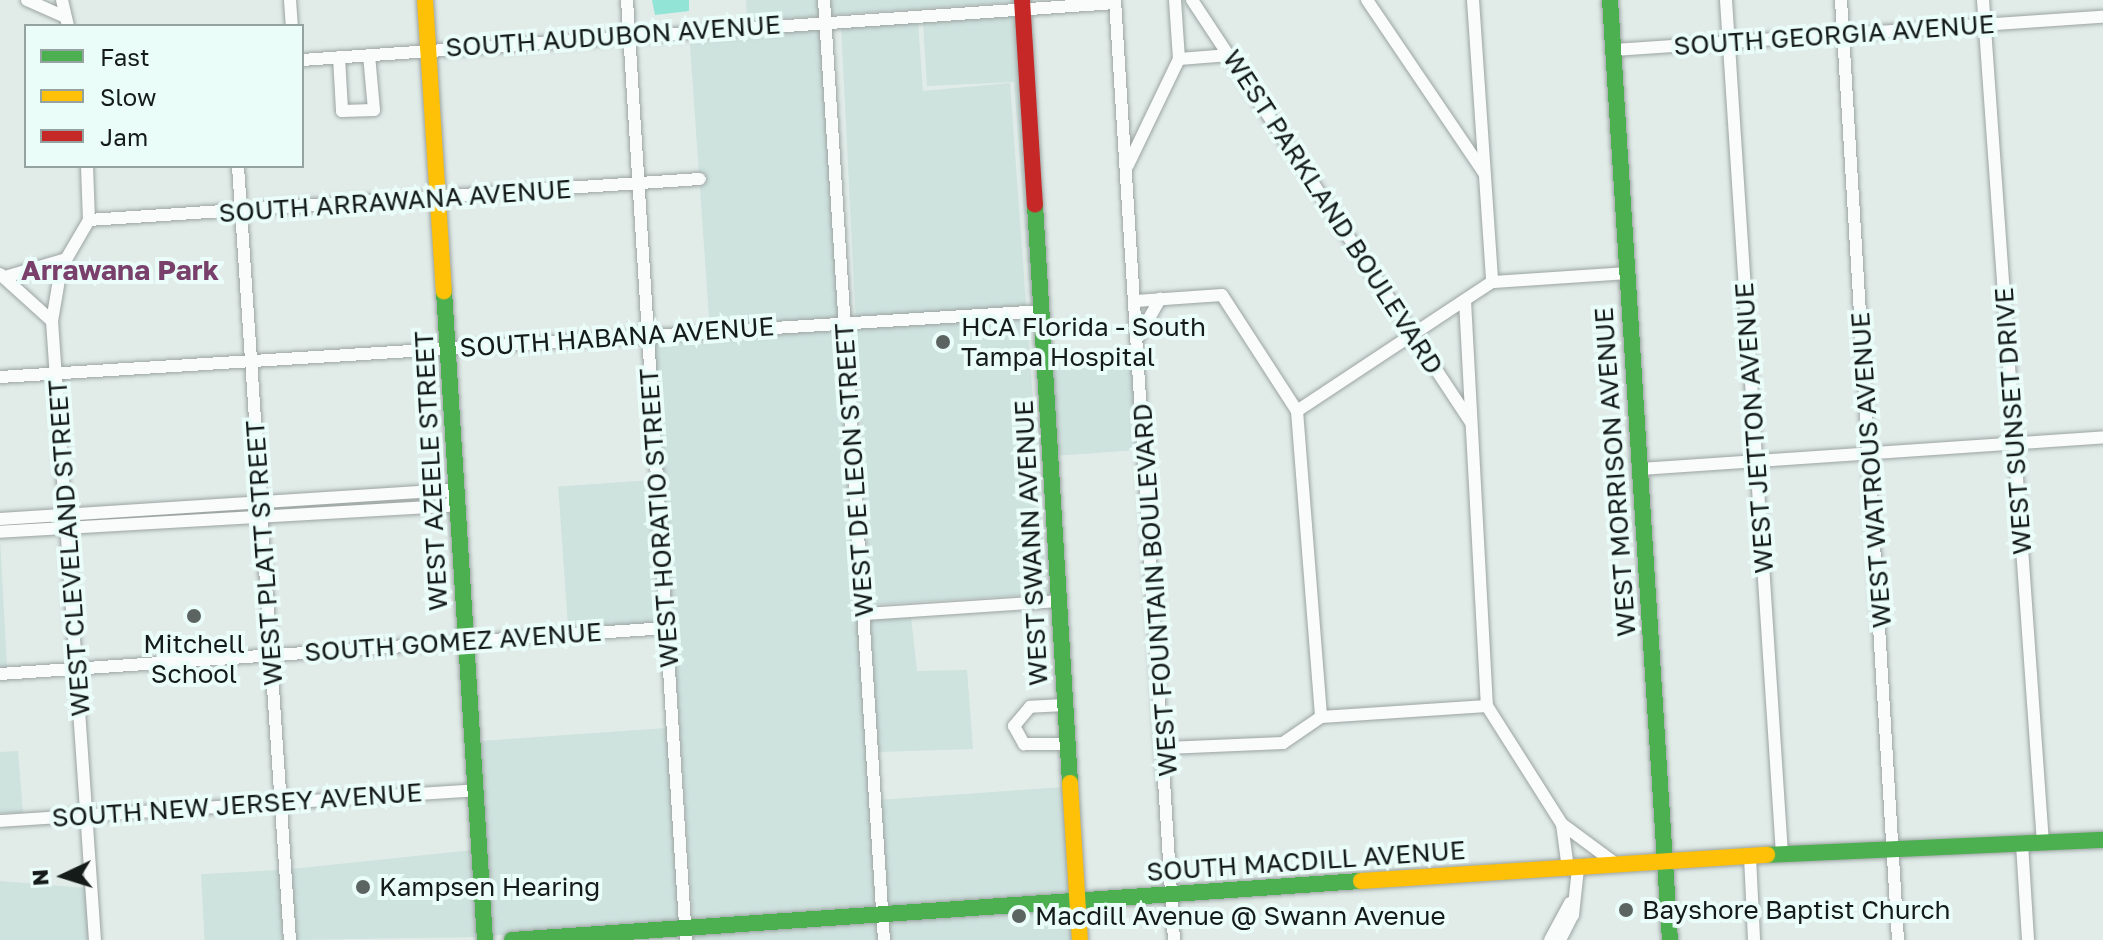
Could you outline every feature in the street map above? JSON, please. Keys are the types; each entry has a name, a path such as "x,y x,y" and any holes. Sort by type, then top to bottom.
{"street":[{"path":"27,0 66,21"},
{"path":"62,0 66,21"},
{"path":"290,0 292,24"},
{"name":"WEST AZEELE STREET","path":"425,0 485,940"},
{"name":"WEST HORATIO STREET","path":"627,0 686,934"},
{"name":"WEST DE LEON STREET","path":"824,0 884,940"},
{"path":"1127,166 1179,59 1175,0"},
{"name":"WEST PARKLAND BOULEVARD","path":"1192,0 1415,333 1472,425"},
{"path":"1367,0 1486,176"},
{"path":"1473,0 1492,282"},
{"name":"WEST MORRISON AVENUE","path":"1610,0 1670,940"},
{"name":"WEST JETTON AVENUE","path":"1726,0 1782,855"},
{"name":"WEST WATROUS AVENUE","path":"1841,0 1898,940"},
{"name":"WEST SUNSET DRIVE","path":"1983,0 2043,843"},
{"name":"SOUTH AUDUBON AVENUE","path":"304,60 1022,3 1115,2"},
{"name":"WEST FOUNTAIN BOULEVARD","path":"1115,2 1166,748 1174,940"},
{"name":"WEST SWANN AVENUE","path":"1022,3 1080,940"},
{"name":"SOUTH GEORGIA AVENUE","path":"1613,50 2103,17"},
{"path":"339,57 342,111 374,110 369,55"},
{"path":"1179,59 1230,55"},
{"path":"87,168 89,220"},
{"name":"WEST PLATT STREET","path":"238,168 290,940"},
{"name":"SOUTH ARRAWANA AVENUE","path":"89,220 438,200 700,179"},
{"name":"WEST CLEVELAND STREET","path":"89,220 66,259 52,321 95,940"},
{"path":"3,275 66,259"},
{"path":"1297,411 1492,282 1626,273"},
{"path":"3,275 52,321"},
{"path":"1136,301 1222,295 1297,411 1321,717"},
{"path":"1139,336 1160,299"},
{"name":"WEST PARKLAND BOULEVARD","path":"1465,301 1487,706 1562,824 1573,868 1575,893 1560,940"},
{"name":"SOUTH HABANA AVENUE","path":"0,377 845,321 1042,311"},
{"path":"1639,469 1870,450 2103,437"},
{"path":"0,519 67,521 262,516 447,506 457,497 446,490 261,502 67,521 0,532"},
{"path":"864,614 1060,601"},
{"name":"SOUTH GOMEZ AVENUE","path":"0,674 667,628"},
{"path":"1065,705 1030,707 1014,726 1024,744 1067,744"},
{"path":"1166,748 1283,743 1321,717 1487,706"},
{"name":"SOUTH NEW JERSEY AVENUE","path":"0,821 474,790"},
{"name":"WEST PARKLAND BOULEVARD","path":"1562,824 1616,864"},
{"name":"SOUTH MACDILL AVENUE","path":"512,940 686,934 882,914 1077,899 1665,860 2103,840"},
{"path":"2022,844 2028,940"},
{"path":"1750,857 1754,940"},
{"name":"WEST PARKLAND BOULEVARD","path":"1550,940 1575,893"}],"shaded area":[{"path":"652,0 689,0 689,11 655,15"},
{"path":"746,0 819,0 820,16 747,21"},
{"path":"830,0 1016,0 1017,2 831,15"},
{"path":"1017,12 1036,306 1031,307 1014,82 927,86 923,22"},
{"name":"HCA Florida - South Tampa Hospital","path":"918,22 923,91 1010,83 1047,594 870,605 841,26"},
{"path":"820,26 840,317 710,326 689,35"},
{"path":"839,327 880,909 693,922 652,340"},
{"path":"1135,363 1141,450 1057,456 1051,369"},
{"path":"652,480 662,623 568,629 558,487"},
{"path":"0,537 7,668 0,669"},
{"path":"911,617 917,671 967,670 973,749 878,752 870,619"},
{"path":"667,728 681,923 490,936 476,741"},
{"path":"18,751 23,813 0,813 0,752"},
{"path":"1064,787 1072,895 888,908 880,800"},
{"path":"473,850 479,937 296,940 291,869"},
{"path":"280,870 284,940 205,940 201,874"},
{"path":"0,881 86,888 90,940 0,940"},
{"path":"1072,905 1074,940 890,940 888,918"},
{"path":"877,919 878,940 692,940 692,932"}],"traffic: fast":[{"path":"1610,0 1670,940"},
{"path":"1035,205 1070,783"},
{"path":"444,291 485,940"},
{"path":"1767,855 2103,840"},
{"path":"512,940 1361,881"}],"traffic: slow":[{"path":"425,0 444,291"},
{"path":"1070,783 1080,940"},
{"path":"1361,881 1767,855"}],"traffic: jam":[{"path":"1022,0 1035,205"}],"place":[{"name":"HCA Florida - South Tampa Hospital","path":"943,342"},
{"name":"Mitchell School","path":"194,616"},
{"name":"Kampsen Hearing","path":"363,887"},
{"name":"Bayshore Baptist Church","path":"1626,910"},
{"name":"Macdill Avenue @ Swann Avenue","path":"1019,916"}],"district":[{"name":"Arrawana Park","path":"120,270"}]}
